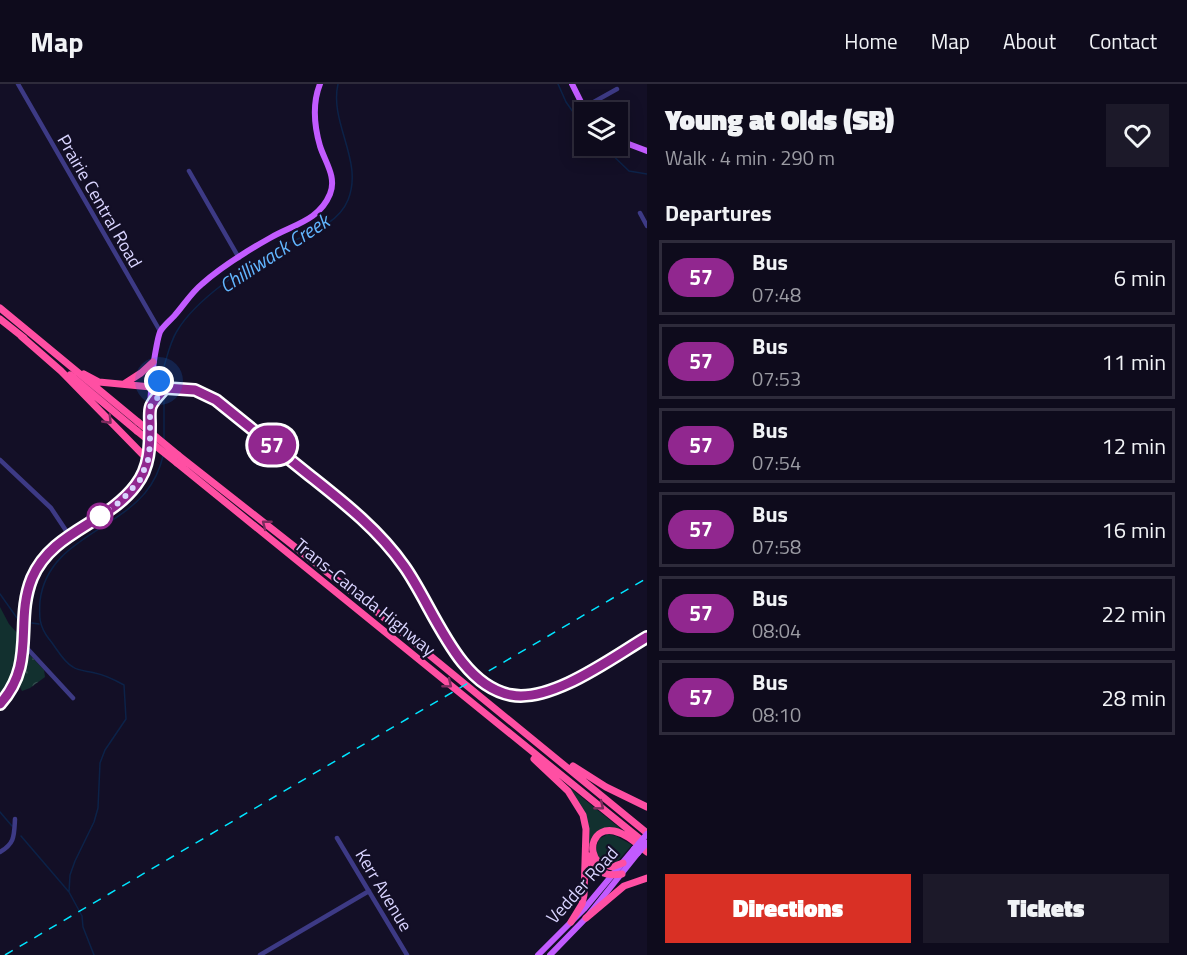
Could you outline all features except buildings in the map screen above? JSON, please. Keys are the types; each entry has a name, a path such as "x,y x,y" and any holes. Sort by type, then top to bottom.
{"highway":[{"path":"0,308 84,374 99,382 151,387"},
{"path":"0,319 61,371 148,460"},
{"name":"Trans-Canada Highway","path":"26,329 178,455 513,722 647,834"},
{"name":"Trans-Canada Highway","path":"21,336 464,698 647,844"},
{"path":"124,384 153,362"},
{"path":"464,698 575,799 585,822 584,895 580,908 571,921"},
{"path":"513,722 580,772 647,807"},
{"path":"622,794 647,800"},
{"path":"623,863 608,867 596,860 592,847 597,836 606,831 617,832 647,852"},
{"path":"585,850 594,868 612,876 622,874"},
{"path":"586,918 624,886 647,878"}],"main road":[{"path":"0,704 17,678 24,645 25,609 32,578 42,559 55,545 114,507 140,480 148,460 153,362 160,331 202,284 272,237 307,220 317,213 330,195 331,173 320,146 315,118 315,98 320,84"},
{"path":"572,84 580,102"},
{"path":"628,144 647,151"},
{"name":"Vedder Road","path":"550,955 586,918 622,874 647,834"},
{"name":"Vedder Road","path":"538,955 623,863 647,844"}],"street":[{"name":"Prairie Central Road","path":"18,84 160,331"},
{"path":"597,102 617,89"},
{"path":"189,171 239,258"},
{"path":"640,213 647,226"},
{"path":"152,373 165,388"},
{"path":"151,387 195,390 216,400 354,511 384,540 405,567 434,610 471,674 488,687 510,695 528,696 543,693 566,684 647,637"},
{"path":"150,407 165,388"},
{"path":"0,460 51,508 69,535"},
{"path":"24,645 73,698"},
{"path":"0,852 9,847 14,837 15,819"},
{"name":"Kerr Avenue","path":"337,838 407,955"},
{"path":"260,955 369,891"}],"green space":[{"path":"0,607 9,624 19,635 15,668 10,682 0,696"},
{"path":"30,655 44,670 45,677 22,691 19,685"},
{"path":"564,783 631,837 606,829 589,845 588,829"},
{"path":"608,834 632,845 616,863 608,864 598,858 595,851 599,839"}],"waterway":[{"name":"Chilliwack Creek","path":"165,376 163,370 172,340 185,319 196,307 237,274 279,248 327,224 343,209 352,185 352,171 338,113 338,84"},
{"path":"558,84 574,113"},
{"path":"613,156 629,171 647,174"},
{"name":"Chilliwack Creek","path":"164,397 164,439"},
{"name":"Chilliwack Creek","path":"69,892 70,875 98,808 100,763 105,750 126,719 124,685 102,675 69,665 43,630 40,601 45,581 55,565 68,551 116,518 145,493 156,475 163,456"},
{"path":"0,594 17,618"},
{"name":"Chilliwack Creek","path":"32,623 39,624"},
{"path":"0,812 12,826"},
{"name":"Chilliwack Creek","path":"21,836 69,892 82,916 83,927 94,955"}],"railway":[{"path":"5,955 647,578"}],"bus line":[{"name":"57","path":"0,704 11,690 21,666 25,609 32,578 42,559 55,545 114,507 140,480 148,460 150,407 165,388 195,390 216,400 354,511 384,540 405,567 430,612 465,666 471,674 488,687 516,696 543,693 566,684 647,637"}],"route":[{"path":"100,516 129,494 145,471 150,445 150,407 165,388 159,381"}]}
